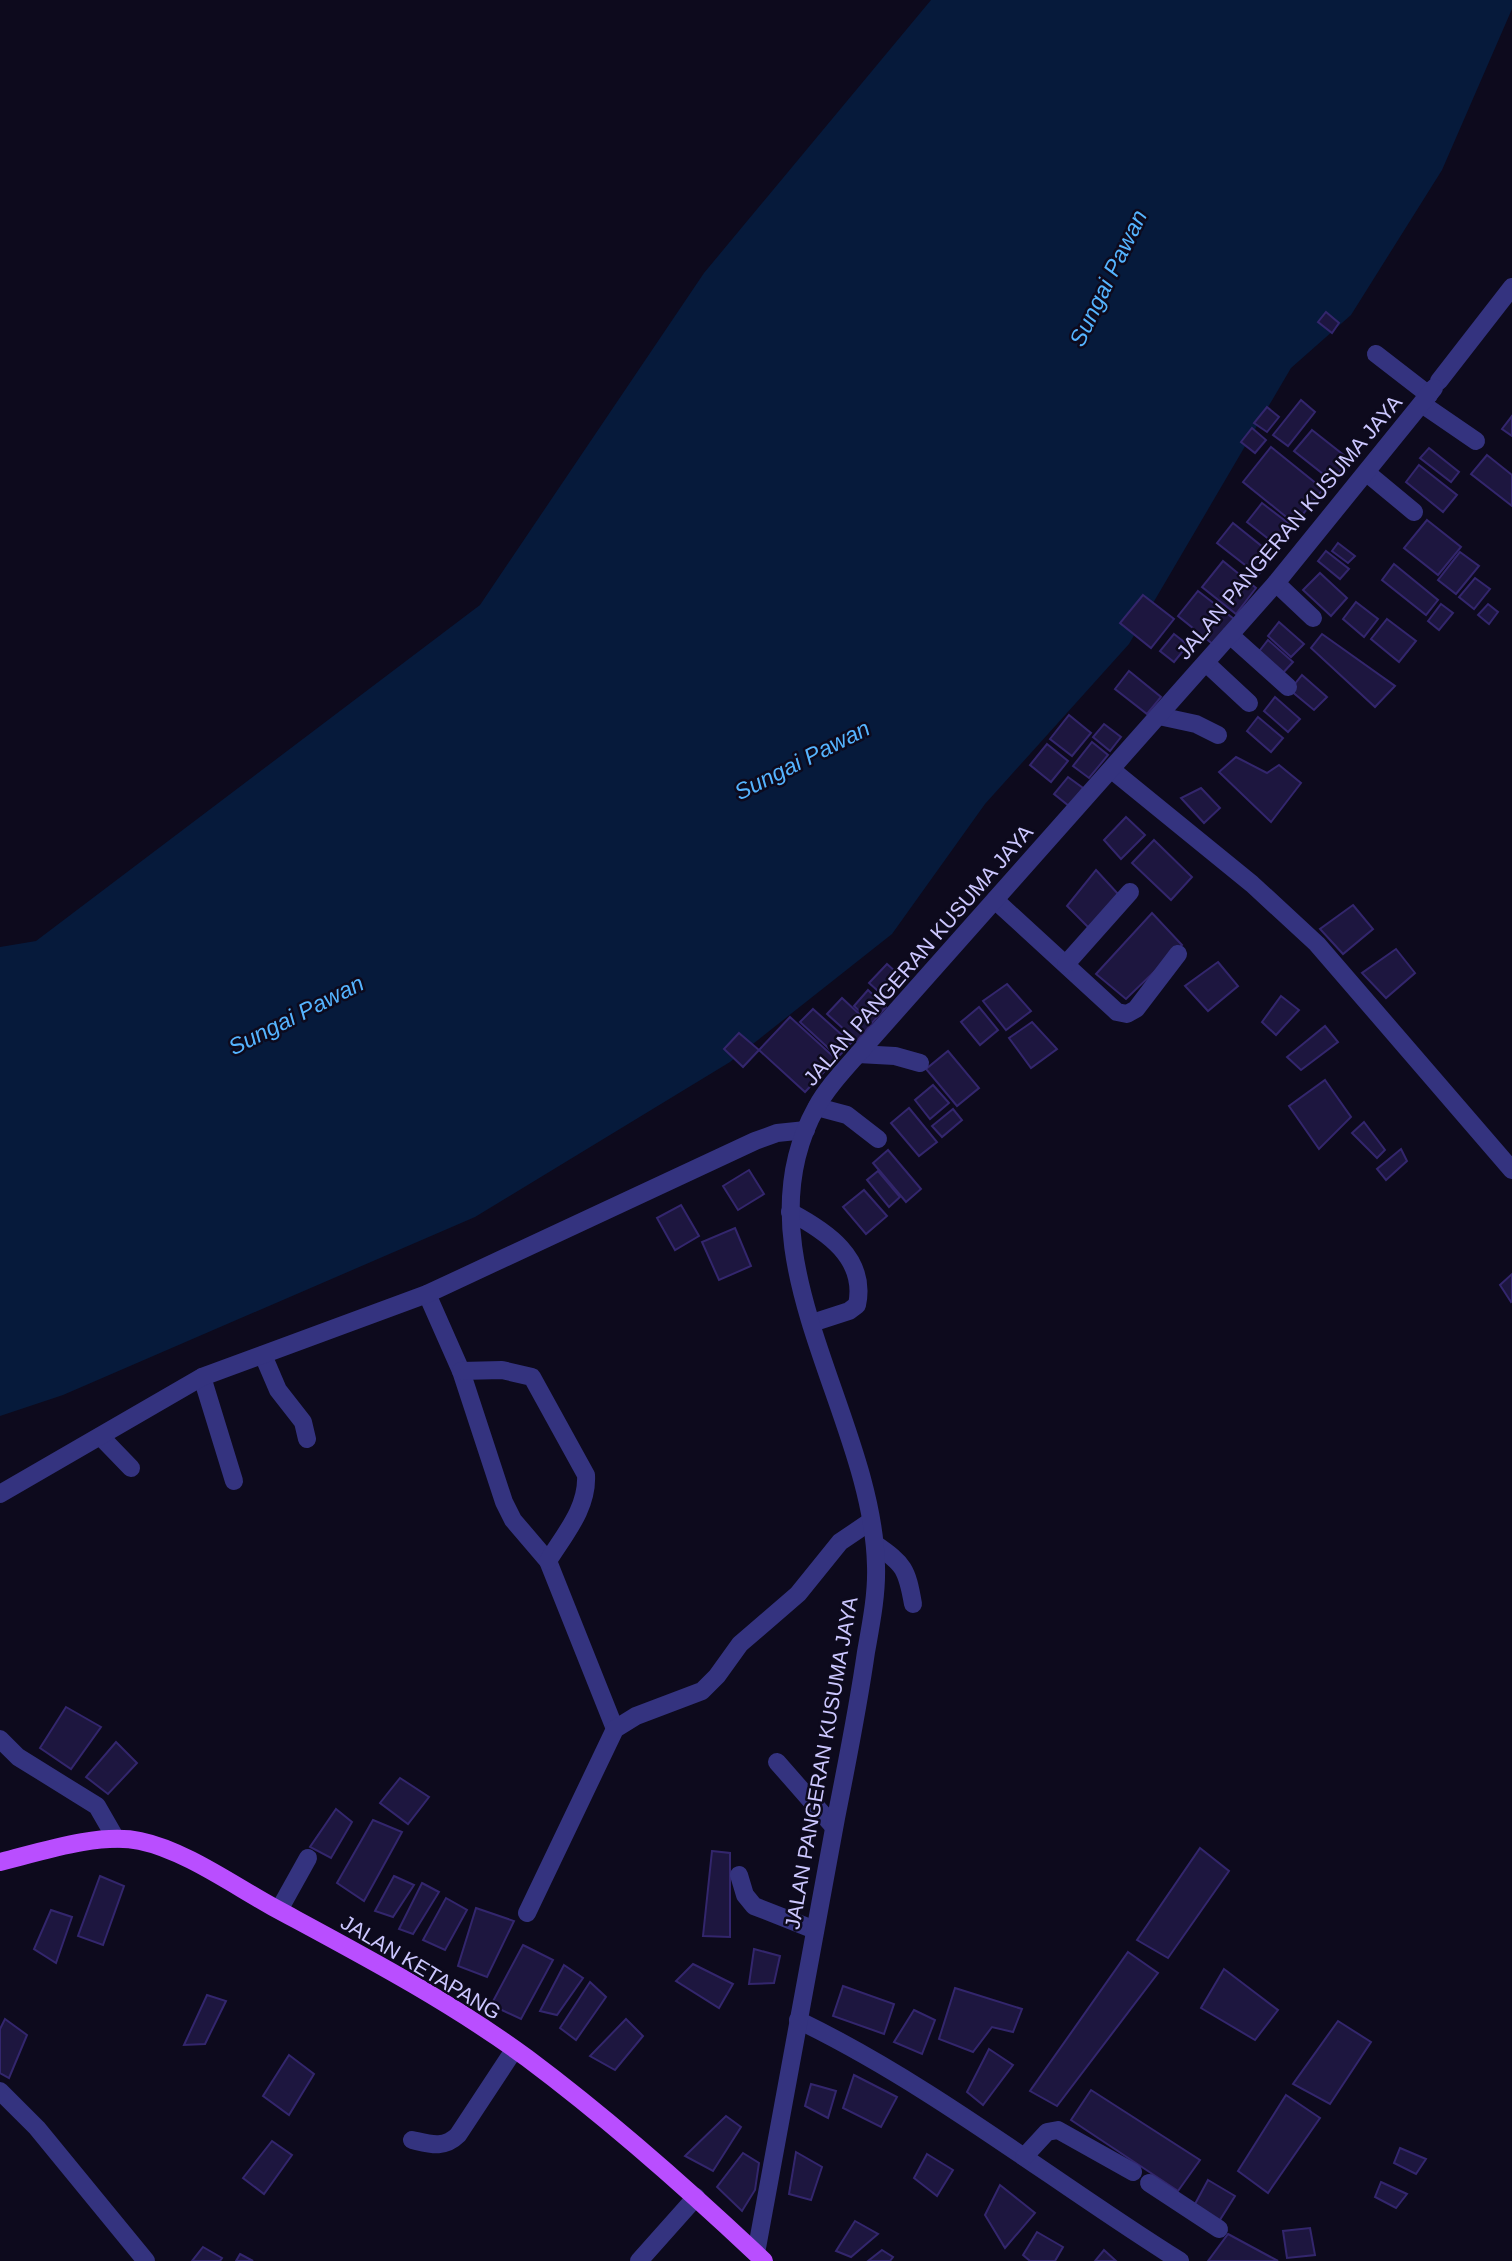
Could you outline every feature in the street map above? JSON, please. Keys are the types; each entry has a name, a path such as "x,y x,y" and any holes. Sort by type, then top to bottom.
{"main road":[{"name":"JALAN KETAPANG","path":"0,1862 116,1839 157,1845 278,1910 453,2010 514,2050 696,2197 760,2257"}],"street":[{"name":"JALAN PANGERAN KUSUMA JAYA","path":"760,2257 798,2020 873,1613 875,1544 857,1455 798,1276 790,1212 793,1177 806,1130 817,1107 858,1054 1276,583 1367,474 1512,287"},
{"path":"1376,354 1431,392 1475,441"},
{"path":"1367,474 1414,512"},
{"path":"1276,583 1313,618"},
{"path":"1230,635 1288,687"},
{"path":"1206,663 1249,704"},
{"path":"1159,716 1196,724 1218,735"},
{"path":"1112,770 1252,884 1317,944 1512,1170"},
{"path":"1066,964 1130,892"},
{"path":"995,900 1117,1012 1127,1014 1136,1009 1178,954"},
{"path":"858,1054 895,1056 920,1063"},
{"path":"817,1107 847,1115 878,1139"},
{"path":"0,1494 102,1438 202,1377 427,1294 755,1141 776,1133 806,1130"},
{"path":"790,1212 824,1231 839,1246 856,1272 861,1287 858,1305 849,1311 812,1323"},
{"path":"427,1294 461,1371 504,1502 513,1520 548,1561 615,1729"},
{"path":"262,1355 278,1390 303,1422 307,1440"},
{"path":"461,1371 502,1370 532,1377 586,1475 587,1487 581,1508 548,1561"},
{"path":"202,1377 234,1481"},
{"path":"102,1438 131,1468"},
{"path":"527,1913 615,1729 636,1716 702,1690 717,1676 740,1644 799,1594 840,1542 871,1521"},
{"path":"875,1544 901,1562 908,1574 913,1604"},
{"path":"0,1739 18,1757 97,1806 116,1839"},
{"path":"777,1762 834,1827"},
{"path":"278,1910 308,1857"},
{"path":"739,1875 746,1895 754,1906 815,1930"},
{"path":"798,2020 887,2068 1180,2261"},
{"path":"412,2140 440,2146 450,2143 514,2050"},
{"path":"0,2091 37,2128 146,2261"},
{"path":"1024,2157 1047,2132 1058,2130 1075,2137 1133,2172"},
{"path":"1149,2183 1219,2229"},
{"path":"639,2261 696,2197"}],"water":[{"name":"Sungai Pawan","path":"931,0 1512,0 1512,9 1442,170 1351,315 1291,368 1129,644 985,804 892,934 730,1062 475,1217 63,1395 0,1416 0,947 36,941 480,605 704,273"}],"building":[{"path":"1326,312 1339,323 1332,333 1318,322"},
{"path":"1301,400 1315,412 1288,446 1273,435"},
{"path":"1267,407 1279,417 1267,432 1254,423"},
{"path":"1512,416 1512,436 1502,429"},
{"path":"1252,428 1266,440 1255,453 1241,442"},
{"path":"1312,430 1350,460 1332,481 1294,451"},
{"path":"1271,447 1323,489 1295,524 1243,482"},
{"path":"1429,448 1459,472 1451,482 1420,458"},
{"path":"1487,455 1512,475 1512,506 1471,474"},
{"path":"1419,465 1457,495 1443,512 1406,482"},
{"path":"1262,503 1292,526 1276,545 1247,522"},
{"path":"1427,520 1461,547 1438,575 1404,548"},
{"path":"1233,523 1274,556 1258,575 1217,543"},
{"path":"1338,543 1355,556 1348,563 1332,551"},
{"path":"1326,551 1349,569 1340,579 1318,561"},
{"path":"1460,552 1479,566 1456,594 1438,580"},
{"path":"1223,561 1256,588 1236,614 1202,587"},
{"path":"1394,564 1438,600 1426,615 1382,580"},
{"path":"1320,573 1347,598 1331,616 1303,590"},
{"path":"1475,578 1490,589 1474,609 1459,597"},
{"path":"1198,591 1234,619 1214,645 1178,616"},
{"path":"1143,595 1174,619 1151,648 1120,623"},
{"path":"1356,602 1378,619 1364,637 1343,619"},
{"path":"1441,604 1453,613 1439,630 1428,621"},
{"path":"1488,604 1498,612 1489,624 1478,615"},
{"path":"1387,619 1416,641 1399,662 1371,639"},
{"path":"1279,622 1304,644 1291,657 1268,636"},
{"path":"1174,634 1188,645 1174,662 1160,651"},
{"path":"1322,634 1395,686 1375,707 1311,648"},
{"path":"1268,640 1293,662 1281,675 1257,654"},
{"path":"1129,671 1161,697 1147,714 1115,689"},
{"path":"1302,675 1327,697 1314,710 1290,690"},
{"path":"1275,697 1300,719 1288,732 1264,711"},
{"path":"1069,715 1091,733 1072,756 1050,739"},
{"path":"1258,717 1283,738 1271,752 1247,731"},
{"path":"1104,724 1121,737 1110,751 1093,737"},
{"path":"1092,742 1108,755 1089,778 1073,766"},
{"path":"1047,744 1068,761 1051,782 1030,765"},
{"path":"1236,757 1267,773 1279,765 1301,783 1271,822 1219,772"},
{"path":"1068,777 1083,788 1069,806 1054,794"},
{"path":"1201,788 1220,808 1204,823 1181,798"},
{"path":"1126,817 1145,835 1121,859 1104,840"},
{"path":"1154,840 1192,877 1171,900 1132,863"},
{"path":"1096,870 1119,895 1089,928 1067,906"},
{"path":"1353,905 1373,929 1343,954 1320,929"},
{"path":"1152,913 1182,945 1126,999 1096,974"},
{"path":"1396,949 1415,973 1386,998 1362,973"},
{"path":"1218,962 1238,986 1208,1011 1185,986"},
{"path":"887,964 905,980 887,999 869,983"},
{"path":"1007,984 1031,1011 1006,1030 983,1001"},
{"path":"868,990 886,1007 872,1023 854,1006"},
{"path":"1281,996 1299,1010 1276,1035 1262,1022"},
{"path":"842,998 871,1025 857,1041 827,1014"},
{"path":"979,1007 998,1030 980,1045 961,1022"},
{"path":"813,1009 851,1043 838,1057 800,1022"},
{"path":"790,1017 836,1059 805,1092 759,1050"},
{"path":"1032,1022 1057,1049 1031,1068 1009,1038"},
{"path":"1325,1026 1338,1042 1301,1070 1287,1057"},
{"path":"739,1033 759,1050 743,1067 724,1049"},
{"path":"948,1051 979,1088 957,1106 926,1069"},
{"path":"1325,1080 1351,1117 1319,1149 1289,1106"},
{"path":"933,1085 949,1103 930,1119 915,1100"},
{"path":"909,1108 937,1142 919,1156 891,1123"},
{"path":"953,1109 962,1120 942,1137 932,1126"},
{"path":"1364,1122 1385,1150 1377,1158 1352,1133"},
{"path":"1401,1149 1407,1161 1386,1180 1377,1169"},
{"path":"888,1150 921,1189 906,1202 873,1163"},
{"path":"749,1170 764,1194 738,1210 723,1186"},
{"path":"878,1171 900,1197 889,1207 867,1180"},
{"path":"864,1190 887,1216 866,1234 843,1207"},
{"path":"681,1205 699,1236 675,1250 657,1218"},
{"path":"735,1228 751,1266 719,1280 702,1242"},
{"path":"1512,1274 1512,1301 1511,1302 1500,1285"},
{"path":"66,1707 101,1727 71,1769 40,1748"},
{"path":"116,1742 137,1763 108,1794 86,1777"},
{"path":"400,1778 429,1797 408,1824 380,1803"},
{"path":"336,1809 352,1822 331,1858 310,1847"},
{"path":"373,1820 402,1832 364,1901 337,1883"},
{"path":"1200,1848 1229,1871 1168,1958 1137,1940"},
{"path":"712,1851 730,1853 730,1937 703,1936"},
{"path":"100,1876 124,1886 103,1945 78,1936"},
{"path":"394,1876 414,1885 393,1917 375,1911"},
{"path":"422,1883 439,1892 413,1934 399,1929"},
{"path":"446,1898 467,1910 445,1950 423,1940"},
{"path":"476,1908 514,1921 487,1977 458,1966"},
{"path":"51,1910 72,1917 56,1963 34,1949"},
{"path":"523,1945 553,1960 521,2019 491,2005"},
{"path":"754,1949 780,1956 774,1983 749,1984"},
{"path":"1128,1952 1158,1973 1057,2106 1030,2091"},
{"path":"693,1964 733,1984 719,2008 676,1981"},
{"path":"564,1965 583,1978 557,2015 540,2011"},
{"path":"1224,1969 1278,2010 1255,2040 1201,2008"},
{"path":"590,1982 606,1997 576,2040 560,2028"},
{"path":"843,1986 894,2004 884,2034 833,2016"},
{"path":"955,1988 1022,2009 1013,2032 992,2027 973,2052 939,2039"},
{"path":"207,1995 226,2001 205,2044 184,2045"},
{"path":"914,2010 935,2020 922,2054 894,2042"},
{"path":"5,2019 27,2035 9,2078 0,2073 0,2029"},
{"path":"626,2019 643,2036 615,2070 590,2056"},
{"path":"1338,2021 1371,2042 1330,2104 1293,2084"},
{"path":"989,2049 1013,2065 983,2105 967,2092"},
{"path":"289,2055 314,2074 289,2115 263,2096"},
{"path":"854,2075 897,2097 881,2127 843,2108"},
{"path":"811,2084 836,2091 828,2118 805,2106"},
{"path":"1091,2090 1200,2160 1178,2191 1071,2120"},
{"path":"1286,2095 1320,2118 1268,2193 1238,2171"},
{"path":"726,2116 741,2127 713,2171 685,2156"},
{"path":"272,2141 292,2155 264,2194 243,2178"},
{"path":"1400,2148 1426,2159 1416,2174 1394,2163"},
{"path":"796,2152 822,2167 811,2200 789,2194"},
{"path":"743,2153 759,2163 755,2190 742,2211 717,2187"},
{"path":"927,2154 953,2170 937,2196 914,2178"},
{"path":"1208,2180 1235,2196 1218,2223 1195,2204"},
{"path":"1381,2182 1407,2194 1396,2208 1375,2197"},
{"path":"1000,2185 1035,2213 1005,2248 985,2215"},
{"path":"855,2221 878,2234 851,2257 836,2251"},
{"path":"1310,2228 1315,2255 1287,2258 1283,2231"},
{"path":"1037,2232 1063,2247 1055,2261 1030,2261 1023,2255"},
{"path":"1228,2234 1278,2261 1208,2261"},
{"path":"203,2247 222,2258 220,2261 192,2261"},
{"path":"882,2250 893,2257 890,2261 868,2261"},
{"path":"1104,2250 1116,2261 1095,2261"},
{"path":"240,2254 253,2261 236,2261"}]}
